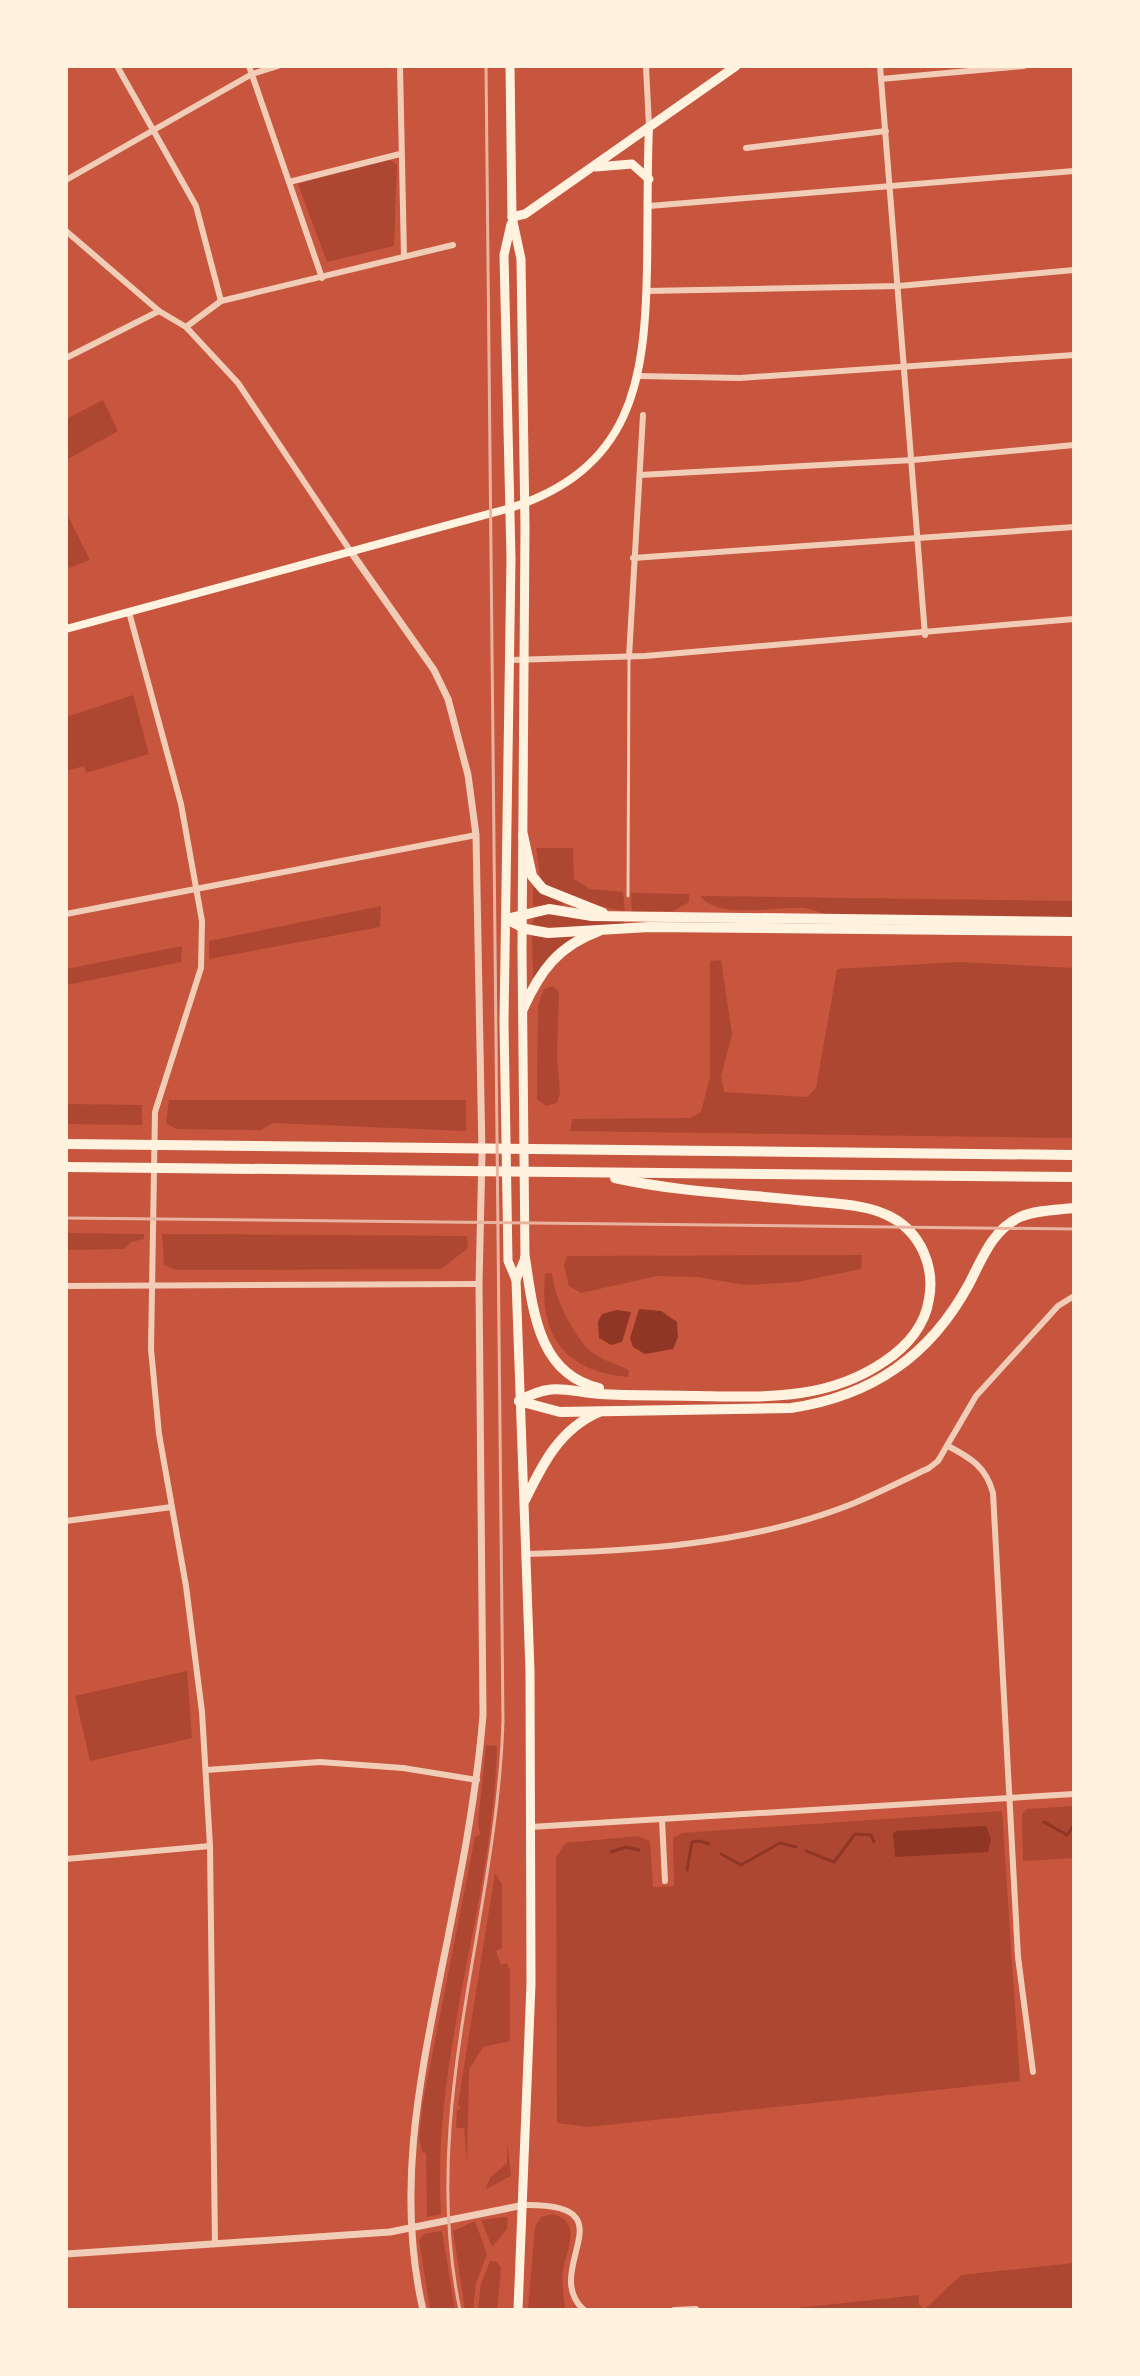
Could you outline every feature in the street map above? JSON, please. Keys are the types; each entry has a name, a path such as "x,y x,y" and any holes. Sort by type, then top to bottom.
{"highway":[{"path":"523,835 529,869 540,887 605,914"},
{"path":"522,920 549,909 605,914 1074,922"},
{"path":"506,919 522,920 548,933 609,928 1074,931"},
{"path":"523,1009 534,984 555,955 575,941 609,928"},
{"path":"66,1144 1074,1155"},
{"path":"1027,1154 1074,1148"},
{"path":"66,1167 1074,1177"},
{"path":"519,1401 552,1388 625,1394 772,1397 808,1394 857,1377 895,1355 911,1339 929,1303 930,1269 914,1236 891,1217 875,1211 654,1186 594,1173"},
{"path":"519,1401 560,1412 791,1408 823,1403 860,1391 911,1360 933,1338 959,1301 986,1249 1008,1225 1033,1213 1074,1208"},
{"path":"525,1258 539,1333 557,1364 588,1386 625,1394"},
{"path":"525,1500 543,1463 561,1438 583,1419 607,1409"}],"main road":[{"path":"510,66 512,217 521,259 525,476 522,920 525,1258 516,1280"},
{"path":"512,217 525,214 736,66"},
{"path":"66,629 534,500 570,479 594,458 622,420 639,376 646,291 649,126"},
{"path":"592,168 632,164 649,179"},
{"path":"512,217 504,255 511,660 506,919 508,1261 516,1280 525,1500 531,1984 518,2310"}],"street":[{"path":"117,66 196,206 221,301"},
{"path":"249,66 322,278"},
{"path":"66,180 252,74 278,66"},
{"path":"400,66 404,256"},
{"path":"646,66 649,126"},
{"path":"880,66 925,635"},
{"path":"881,79 1024,66"},
{"path":"746,148 886,131"},
{"path":"289,182 400,154"},
{"path":"649,206 1074,171"},
{"path":"66,231 159,311 186,327 238,383 426,658 448,699 468,775 476,835 482,1154 479,1284 483,1715 477,1780 417,2094 409,2166 411,2230 423,2310"},
{"path":"186,327 221,301 453,245"},
{"path":"646,291 899,286 1074,270"},
{"path":"66,358 159,311"},
{"path":"639,376 740,378 1074,355"},
{"path":"629,657 643,415"},
{"path":"640,475 913,460 1074,445"},
{"path":"633,558 1074,527"},
{"path":"129,612 181,804 202,921 201,968 155,1112 152,1366 196,1653 206,1770 210,1846 215,2244"},
{"path":"511,660 629,657 925,635 1074,619"},
{"path":"66,914 476,835"},
{"path":"66,1286 154,1283 479,1284"},
{"path":"526,1554 658,1548 786,1524 851,1504 929,1468 948,1446 981,1390 1058,1306 1074,1296"},
{"path":"948,1446 978,1464 993,1493 1018,1957 1033,2072"},
{"path":"66,1521 172,1507"},
{"path":"206,1770 320,1762 403,1768 477,1780"},
{"path":"530,1827 1074,1794"},
{"path":"662,1819 665,1881"},
{"path":"66,1859 210,1846"},
{"path":"66,2254 411,2230 524,2205 556,2205 570,2211 578,2220 581,2239 570,2283 581,2309"},
{"path":"674,2310 696,2309"}],"lane":[{"path":"628,896 629,657"}],"shaded area":[{"path":"389,159 397,165 394,246 327,262 298,184"},
{"path":"103,400 118,431 66,460 66,419"},
{"path":"66,512 90,560 66,569"},
{"path":"133,695 149,754 86,773 84,766 66,771 66,717"},
{"path":"536,848 573,848 574,879 590,889 623,892 625,911 582,901 541,882"},
{"path":"533,887 563,903 563,905 533,906"},
{"path":"631,893 689,894 689,902 674,911 632,912"},
{"path":"700,896 1074,901 1074,918 829,916 805,908 720,908"},
{"path":"381,906 380,927 209,959 209,941"},
{"path":"550,913 592,921 624,921 624,924 559,928 532,926 534,917"},
{"path":"582,933 553,952 533,979 532,935"},
{"path":"182,946 181,962 66,985 66,969"},
{"path":"721,960 732,1035 721,1076 724,1092 807,1097 816,1088 837,969 959,962 1074,968 1074,1138 570,1131 572,1119 690,1118 701,1112 710,1077 710,961"},
{"path":"553,986 559,993 557,1058 560,1093 557,1103 546,1106 537,1099 538,1005 544,989"},
{"path":"169,1100 466,1100 466,1131 273,1123 261,1130 176,1129 166,1123"},
{"path":"66,1104 142,1105 142,1125 66,1124"},
{"path":"66,1233 144,1234 144,1239 131,1242 124,1249 66,1250"},
{"path":"162,1234 467,1236 468,1248 441,1269 176,1270 164,1265"},
{"path":"862,1255 861,1269 797,1282 745,1285 698,1277 657,1276 581,1293 569,1286 564,1265 567,1256"},
{"path":"552,1273 560,1303 582,1341 597,1356 629,1370 628,1377 588,1367 561,1347 552,1333 544,1296 545,1274"},
{"path":"639,1309 661,1311 677,1322 678,1337 673,1349 645,1354 633,1347 630,1338"},
{"path":"617,1310 631,1312 622,1342 611,1345 599,1338 598,1322 602,1314"},
{"path":"187,1671 192,1738 90,1761 75,1696"},
{"path":"486,1745 497,1746 493,1805 445,2096 440,2155 441,2214 427,2217 426,2153 422,2152 419,2138 423,2102 475,1837 480,1834 478,1822"},
{"path":"1074,1806 1074,1858 1023,1861 1022,1814 1027,1809"},
{"path":"1002,1811 1020,2081 588,2127 557,2123 556,1857 566,1843 638,1836 650,1841 653,1887 674,1886 673,1838 682,1833"},
{"path":"986,1826 991,1839 988,1852 895,1857 893,1834 896,1831"},
{"path":"495,1873 502,1884 502,1948 496,1951 501,1965 507,1963 510,1971 510,2041 483,2047 469,2070 467,2163 464,2128 456,2128 457,2110 461,2109 458,2104"},
{"path":"507,2141 511,2176 486,2189 490,2178 507,2163"},
{"path":"553,2214 562,2218 570,2230 562,2275 565,2310 528,2310 535,2227 541,2217"},
{"path":"508,2218 507,2229 492,2247 481,2220"},
{"path":"475,2221 487,2254 476,2283 473,2310 465,2310 453,2231"},
{"path":"442,2231 455,2310 430,2310 419,2240 424,2234"},
{"path":"490,2261 497,2262 501,2268 497,2310 478,2310 481,2284"},
{"path":"1074,2263 1074,2310 778,2310 919,2295 919,2305 925,2309 961,2275"}],"waterway":[{"path":"1044,1822 1067,1835 1074,1825"},
{"path":"806,1851 834,1862 855,1834 871,1835 874,1842"},
{"path":"687,1870 692,1842 709,1844"},
{"path":"721,1854 741,1865 780,1843 796,1847"},
{"path":"611,1852 626,1847 639,1850"}],"railway":[{"path":"460,2310 450,2236 448,2162 454,2089 498,1795 503,1721 486,66"},
{"path":"66,1218 1074,1229"}]}
